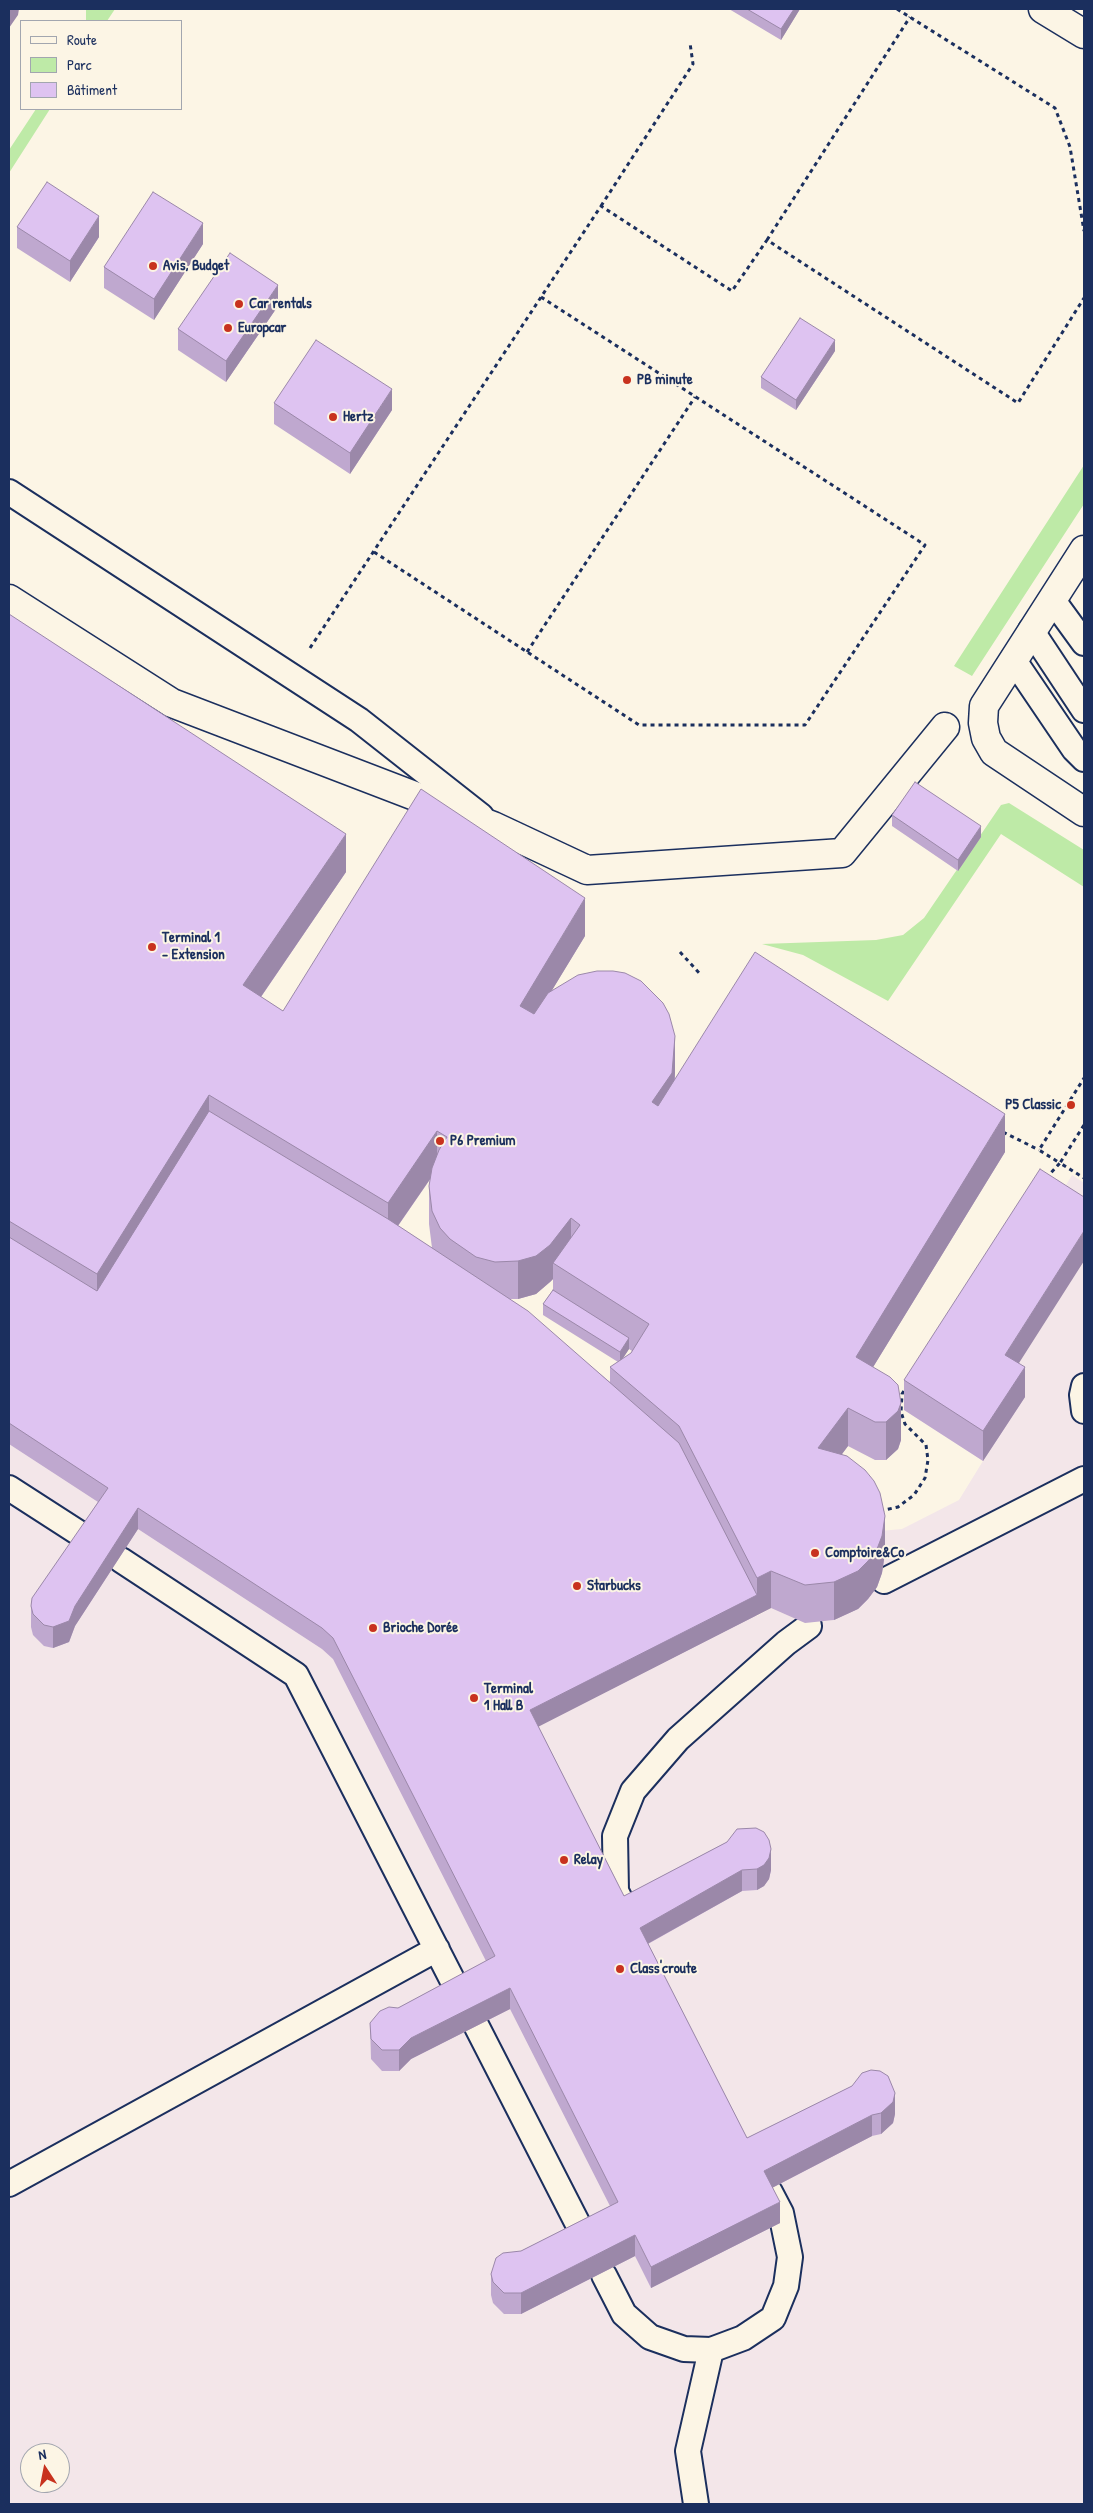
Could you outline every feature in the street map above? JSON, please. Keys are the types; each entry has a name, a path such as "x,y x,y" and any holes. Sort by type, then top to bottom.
{"street":[{"path":"1043,9 1084,34"},
{"path":"1084,550 984,706 983,723 986,738 994,752 1084,812"},
{"path":"9,599 172,703 493,826 587,870 842,853 945,727"}],"lane":[{"path":"9,492 358,720 493,826"},
{"path":"1052,599 1084,643"},
{"path":"1031,630 1084,710"},
{"path":"1013,659 1074,749 1084,759"},
{"path":"1084,1386 1082,1395 1084,1410"},
{"path":"884,1581 1084,1479"},
{"path":"9,1488 84,1537"},
{"path":"121,1560 296,1675 459,1993"},
{"path":"626,1912 616,1891 615,1836 633,1790 678,1739 786,1643 810,1626"},
{"path":"9,2184 437,1949"},
{"path":"477,2027 584,2236"},
{"path":"604,2275 624,2314 650,2337 684,2349 712,2350 743,2338 773,2318 786,2286 790,2257 781,2213 770,2192"},
{"path":"696,2504 688,2451 712,2350"}],"path":[{"path":"897,9 1055,108 1070,147 1084,232"},
{"path":"601,206 732,291 767,240 910,17"},
{"path":"291,676 693,64 690,43"},
{"path":"767,240 1018,403 1084,298"},
{"path":"374,552 639,725 805,725 925,546 541,297"},
{"path":"527,652 695,397"},
{"path":"680,952 701,975"},
{"path":"1038,1150 1084,1078"},
{"path":"1040,1185 1060,1163 1084,1125"},
{"path":"997,1129 1038,1150 1084,1178"},
{"path":"872,1509 879,1511 898,1507 914,1495 925,1478 928,1460 926,1445 905,1424 901,1412 902,1394 907,1386"}],"shaded area":[{"path":"1072,1175 1084,1183 1084,2504 9,2504 9,1258 757,1616 771,1608 805,1623 834,1620 858,1609 877,1587 885,1553 880,1531 902,1529 959,1500 983,1461 904,1410 1040,1199 1053,1207"}],"green space":[{"path":"86,9 115,9 108,20 86,20"},
{"path":"35,110 49,110 9,173 9,150"},
{"path":"1084,465 1084,504 972,676 954,666"},
{"path":"1009,803 1084,850 1084,887 1001,834 888,1001 803,955 762,944 876,940 903,935 924,918 1001,805"}],"building":[{"path":"747,9 794,9 781,29"},
{"path":"47,182 99,216 70,261 17,227"},
{"name":"Avis, Budget","path":"153,192 203,223 154,299 104,267"},
{"name":"Europcar","path":"230,253 278,285 226,361 178,329"},
{"path":"800,318 835,340 796,400 761,377"},
{"name":"Hertz","path":"316,340 392,389 350,453 274,403"},
{"path":"9,614 346,834 243,985 283,1011 421,789 585,898 520,1006 534,1014 548,993 578,975 597,971 625,973 641,981 663,1003 669,1014 675,1036 672,1073 652,1102 658,1106 755,952 1005,1114 856,1357 890,1377 898,1385 901,1403 898,1411 886,1422 875,1422 848,1408 818,1448 847,1456 865,1470 874,1481 880,1493 885,1516 882,1536 877,1549 858,1571 834,1582 805,1585 771,1571 757,1578 679,1426 610,1367 631,1353 649,1324 553,1263 580,1225 571,1218 550,1245 536,1256 518,1261 495,1262 476,1257 450,1239 440,1228 432,1211 429,1186 432,1168 439,1150 447,1137 437,1131 388,1203 209,1095 97,1274 9,1221"},
{"path":"915,782 981,826 958,860 892,815"},
{"name":"Terminal 1 Hall B","path":"209,1111 388,1219 528,1311 679,1443 757,1595 530,1710 624,1896 727,1842 737,1829 756,1828 764,1832 769,1840 771,1849 769,1858 764,1865 757,1869 742,1870 640,1928 747,2138 852,2086 862,2073 871,2070 880,2071 888,2076 895,2093 893,2102 881,2113 872,2115 764,2171 780,2202 651,2267 635,2235 521,2293 504,2293 493,2282 491,2274 496,2258 503,2253 521,2251 618,2202 510,1988 411,2038 399,2050 382,2050 371,2039 370,2023 380,2011 389,2007 398,2008 495,1956 333,1638 322,1628 138,1508 75,1606 69,1621 53,1627 44,1625 33,1614 32,1598 108,1488 9,1423 9,1237 97,1291"},
{"path":"1040,1169 1084,1197 1084,1231 1005,1355 1025,1367 983,1431 904,1380"},
{"path":"553,1290 629,1338 620,1352 543,1304"}],"place":[{"name":"Avis, Budget","path":"153,266"},
{"name":"Car rentals","path":"239,304"},
{"name":"Europcar","path":"228,328"},
{"name":"PB minute","path":"627,380"},
{"name":"Hertz","path":"333,417"},
{"name":"Terminal 1 - Extension","path":"152,947"},
{"name":"P5 Classic","path":"1071,1105"},
{"name":"P6 Premium","path":"440,1141"},
{"name":"Comptoire&Co","path":"815,1553"},
{"name":"Starbucks","path":"577,1586"},
{"name":"Brioche Dorée","path":"373,1628"},
{"name":"Terminal 1 Hall B","path":"474,1698"},
{"name":"Relay","path":"564,1860"},
{"name":"Class'croute","path":"620,1969"}]}
